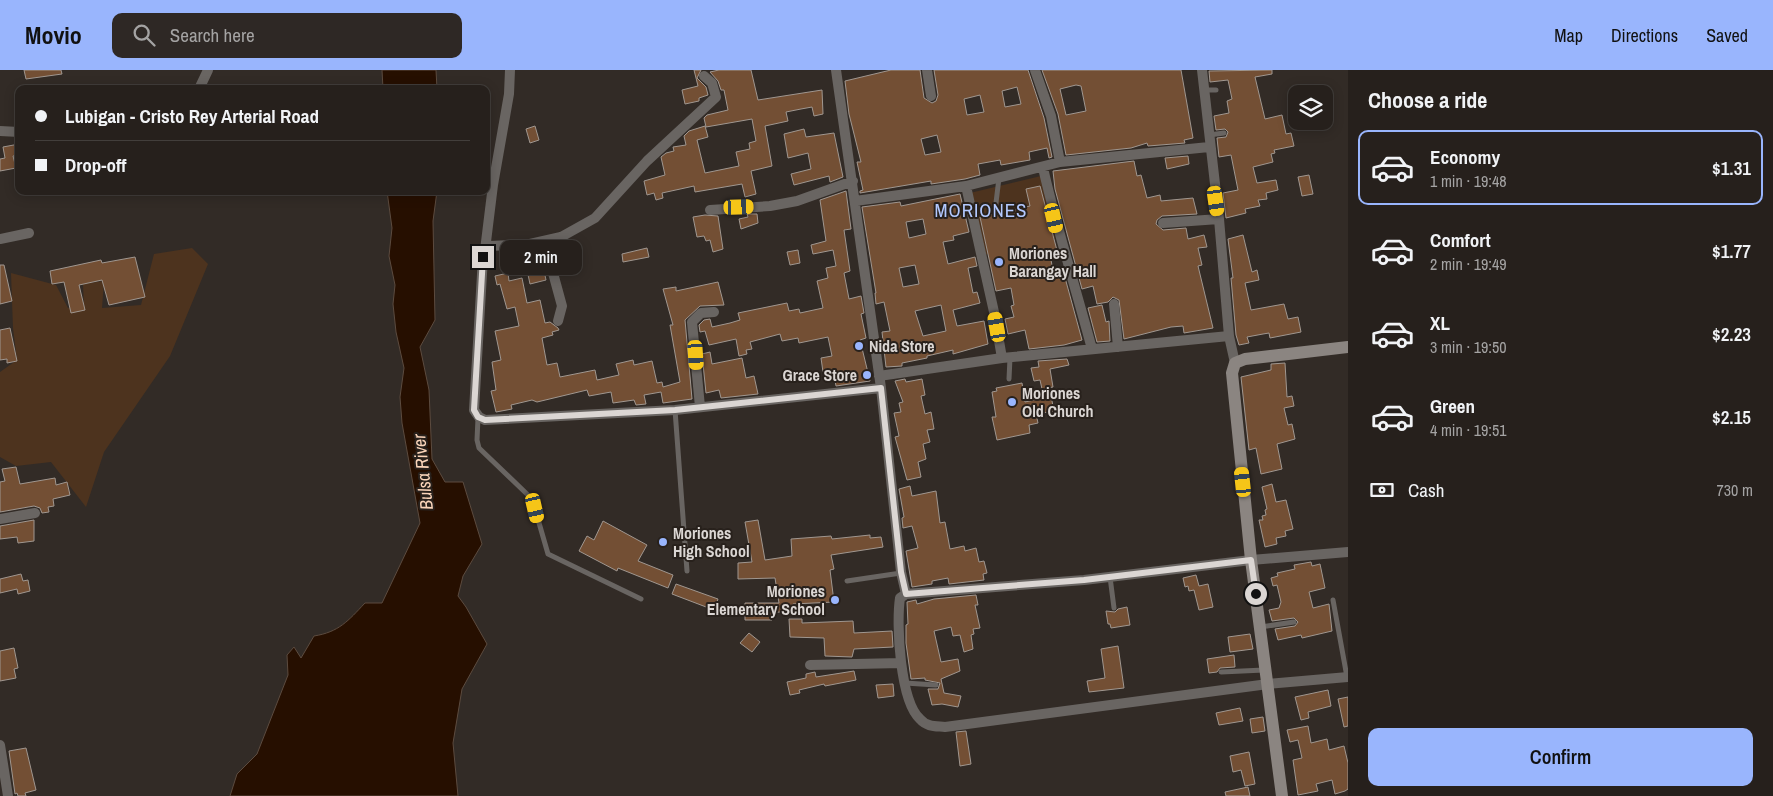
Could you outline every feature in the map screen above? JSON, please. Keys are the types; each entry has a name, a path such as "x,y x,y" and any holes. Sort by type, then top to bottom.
{"main road":[{"path":"1282,796 1267,670 1251,560 1232,386 1235,363 1245,359 1348,347"}],"street":[{"path":"201,85 208,70"},
{"path":"510,70 509,94 483,257 474,410 478,417 485,420 675,410 881,388"},
{"path":"927,70 931,96"},
{"path":"1035,70 1051,116 1060,162"},
{"path":"1202,70 1209,148 1219,219 1229,336 1235,363"},
{"path":"839,71 852,181 881,388 901,572 906,594"},
{"path":"485,250 490,246 530,244 564,236 604,211 647,161 716,96 712,83 704,76"},
{"path":"0,131 15,132"},
{"path":"855,201 966,186 1043,168 1060,162 1209,148"},
{"path":"1043,168 1058,235 1070,268 1092,349"},
{"path":"710,210 770,206 797,201 852,181"},
{"path":"966,186 1006,358"},
{"path":"1163,223 1219,219"},
{"path":"0,239 29,233"},
{"path":"558,321 562,306 553,273 562,256 564,236"},
{"path":"1114,304 1118,347"},
{"path":"700,407 692,322 700,313 714,312"},
{"path":"879,376 1006,358 1229,336"},
{"path":"0,519 35,514"},
{"path":"1348,552 1251,560 1110,577 906,594 900,598 899,607 901,663 907,696 918,718 928,726 945,727 1268,684 1348,677"},
{"path":"810,665 901,663"},
{"path":"0,745 8,796"}],"lane":[{"path":"1204,90 1216,90"},
{"path":"1208,135 1224,132"},
{"path":"995,211 999,178"},
{"path":"1006,358 1009,379"},
{"path":"675,410 687,571"},
{"path":"478,417 476,440 479,448 529,496 535,508 548,554 641,599"},
{"path":"847,581 901,572"},
{"path":"1110,577 1114,608"},
{"path":"1333,600 1348,677"},
{"path":"1261,627 1294,622"},
{"path":"1221,672 1267,670"},
{"path":"904,683 936,685"}],"shaded area":[{"path":"1041,176 1055,238 984,255 970,193"},
{"path":"192,248 208,264 170,356 104,452 86,507 51,462 16,466 0,457 0,372 17,360 13,328 11,273 56,285 68,308 84,306 83,284 104,281 102,308 141,305 154,254"}],"water":[{"path":"382,70 436,70 437,85 383,85"},
{"name":"Bulsa River","path":"388,195 436,195 433,221 435,320 420,347 429,390 432,459 445,482 463,482 482,544 463,576 458,596 487,644 462,689 453,743 458,796 230,796 237,774 257,754 288,675 287,655 294,647 301,658 314,636 337,629 365,603 382,603 420,523 402,423 400,397 404,368 396,332 393,304 395,285 389,256 392,228"}],"building":[{"path":"24,70 61,70 62,74 26,79"},
{"path":"694,70 701,70 697,78 706,87 708,95 699,98 699,101 685,104 682,90 698,86"},
{"path":"719,70 751,70 758,100 822,90 823,114 814,116 812,107 786,112 788,121 765,126 772,166 751,171 756,194 745,197 742,184 695,192 694,186 662,193 663,198 656,200 654,193 647,195 644,181 665,175 661,157 666,153 674,151 673,147 686,145 684,136 689,131 705,126 708,137 697,140 705,173 739,166 736,152 750,149 749,143 756,141 752,119 706,127 704,118 707,115 728,110 724,90 721,90 718,81 710,72"},
{"path":"891,70 920,70 924,98 932,103 936,101 938,95 934,70 1028,70 1044,118 1052,157 1049,158 1047,148 1029,152 1030,160 1001,165 1000,160 978,164 980,175 965,179 931,184 931,181 860,193 863,190 857,162 861,162 849,114 845,81","holes":["1017,87 1021,104 1005,107 1002,91","980,95 984,112 967,115 964,99","937,135 941,152 925,155 921,139"]},
{"path":"1042,70 1181,70 1193,138 1184,140 1185,143 1148,146 1147,143 1131,148 1066,155 1058,114","holes":["1076,85 1081,86 1086,111 1066,115 1060,89"]},
{"path":"1272,70 1272,74 1255,77 1265,119 1282,115 1286,134 1291,133 1294,146 1274,150 1275,153 1271,154 1273,162 1253,167 1257,183 1276,180 1278,190 1266,193 1267,199 1258,200 1260,206 1245,209 1246,213 1226,218 1223,193 1238,190 1231,155 1219,157 1217,138 1226,137 1228,132 1225,129 1216,130 1214,116 1229,113 1227,101 1232,99 1228,80 1210,82 1209,71"},
{"path":"535,126 539,140 530,143 526,129"},
{"path":"804,129 806,137 834,133 843,177 830,182 829,176 794,185 791,174 811,169 808,153 788,158 784,134"},
{"path":"15,145 15,156 13,156 15,168 0,171 0,159 5,158 3,147"},
{"path":"1188,156 1189,164 1167,169 1165,158"},
{"path":"1134,161 1137,176 1141,175 1147,198 1160,195 1161,201 1193,198 1197,214 1162,216 1157,220 1156,224 1163,230 1186,228 1188,239 1204,235 1207,247 1198,248 1202,265 1198,266 1213,328 1184,333 1183,326 1171,327 1124,339 1119,300 1113,297 1108,302 1097,304 1093,286 1082,289 1055,189 1053,171"},
{"path":"1309,175 1313,194 1302,196 1298,177"},
{"path":"1040,186 1059,258 1051,260 1054,276 1064,274 1082,340 1064,345 1029,349 1025,330 1008,334 1005,319 1014,317 1011,306 1014,305 1011,288 996,291 980,217 1030,206 1026,189"},
{"path":"846,191 851,229 844,230 850,271 844,273 849,299 861,296 864,313 861,314 866,338 860,340 870,381 836,386 833,370 823,372 821,358 832,356 828,337 799,343 798,338 782,341 780,334 750,342 752,349 746,350 747,354 739,356 736,339 709,345 705,331 700,332 699,325 704,320 710,319 712,327 740,320 738,313 787,303 789,311 799,309 800,313 823,308 817,281 828,278 826,268 836,266 833,250 813,254 811,245 826,241 820,200"},
{"path":"960,194 969,232 953,236 954,240 943,242 948,264 975,257 977,266 968,268 973,293 977,292 980,303 953,310 957,326 984,321 988,344 953,354 953,350 927,356 927,358 902,363 902,366 886,367 882,332 890,331 884,302 876,304 876,293 862,207 900,202 901,206","holes":["923,219 926,234 909,238 906,222","915,265 919,284 903,287 899,268","941,305 946,331 923,336 915,311"]},
{"path":"747,214 757,214 758,223 741,229 739,219 748,217"},
{"path":"705,215 718,216 723,249 713,252 710,240 706,241 704,236 697,237 693,217"},
{"path":"1243,235 1252,272 1257,270 1259,280 1245,283 1251,310 1284,304 1288,319 1298,317 1301,332 1270,338 1269,333 1247,337 1249,343 1239,345 1236,335 1231,278 1233,278 1228,239"},
{"path":"647,248 649,257 623,262 622,254"},
{"path":"798,250 800,263 790,265 787,252"},
{"path":"135,257 145,297 109,305 102,280 79,285 85,310 71,313 64,282 52,284 50,271 101,260 102,263"},
{"path":"0,265 4,265 12,301 0,304"},
{"path":"543,266 546,280 530,284 527,270"},
{"path":"508,273 509,281 522,278 527,303 540,300 545,323 550,322 559,330 552,332 553,335 542,338 547,365 557,363 560,377 595,370 597,380 619,375 616,364 633,360 634,365 652,361 657,383 662,382 663,387 680,382 670,325 673,325 663,289 676,287 676,291 718,282 724,305 700,306 685,320 692,399 663,403 661,392 644,395 646,404 636,405 634,400 613,403 611,392 589,396 587,390 537,402 532,400 511,405 512,409 496,412 491,391 496,390 492,362 501,360 495,331 519,326 515,307 507,309 500,284 497,285 495,276"},
{"path":"1102,305 1106,322 1109,321 1110,341 1097,342 1088,308"},
{"path":"10,328 17,361 7,363 7,359 0,360 0,330"},
{"path":"710,352 712,364 742,358 746,378 754,376 758,394 721,398 719,390 706,393 702,354"},
{"path":"1067,359 1069,365 1050,369 1053,387 1042,389 1040,380 1034,381 1031,368 1039,367 1038,361"},
{"path":"1285,363 1287,397 1292,396 1294,406 1284,408 1288,425 1292,424 1295,439 1277,444 1282,469 1261,474 1256,448 1249,450 1241,377 1271,370 1271,364"},
{"path":"905,379 906,382 922,379 925,395 921,396 925,414 931,412 934,429 927,430 930,442 923,444 926,459 918,462 921,477 907,480 895,437 899,436 894,413 901,412 899,403 903,402 895,381"},
{"path":"1022,383 1025,402 1051,396 1054,411 1036,414 1038,423 1029,425 1030,433 997,440 992,417 996,417 992,392 997,391 996,388"},
{"path":"16,467 20,484 55,478 56,485 67,482 70,495 53,499 54,506 48,507 49,512 42,513 40,508 34,506 0,512 0,482 5,481 2,469"},
{"path":"1272,484 1276,502 1286,500 1293,529 1285,531 1286,536 1276,538 1277,544 1265,547 1259,520 1263,520 1262,516 1266,515 1265,510 1267,509 1262,487"},
{"path":"910,486 912,496 936,491 940,523 945,522 950,549 964,546 965,551 976,548 979,562 984,561 987,573 983,574 984,580 949,584 948,578 932,581 932,584 912,587 906,551 918,548 912,526 903,528 902,518 904,517 899,489"},
{"path":"34,520 34,541 18,543 17,537 0,539 0,526"},
{"path":"758,520 765,560 792,556 791,539 831,536 832,539 870,535 870,538 881,537 883,547 831,555 834,569 830,570 834,602 793,604 794,610 772,613 772,620 745,620 745,603 779,603 775,578 738,579 738,563 752,562 745,522"},
{"path":"603,521 647,545 638,561 673,575 668,588 618,568 617,571 579,551 587,536 594,540"},
{"path":"1311,562 1312,566 1320,564 1325,588 1309,592 1313,608 1329,604 1332,631 1302,638 1301,635 1278,640 1275,629 1295,626 1298,622 1294,618 1272,621 1269,610 1279,608 1281,602 1277,585 1273,586 1271,578 1278,576 1277,573 1295,569 1294,565"},
{"path":"21,574 23,581 28,580 30,591 18,594 17,589 0,593 0,579"},
{"path":"1196,575 1199,586 1208,584 1213,607 1199,610 1194,590 1189,591 1188,586 1185,587 1183,578"},
{"path":"676,584 718,599 714,610 672,594"},
{"path":"976,595 978,605 975,605 980,628 973,629 974,634 971,635 973,649 964,652 960,635 953,636 951,627 934,631 941,662 958,659 960,671 941,679 944,693 961,696 958,707 942,704 932,705 928,689 938,689 940,683 925,680 925,678 911,679 906,643 906,625 908,624 907,602 916,600 917,604 934,599"},
{"path":"1127,607 1130,625 1111,628 1110,624 1108,624 1106,611 1115,612 1118,609"},
{"path":"789,619 802,619 802,623 853,621 854,633 892,631 893,647 854,649 852,657 825,656 824,638 790,637"},
{"path":"749,633 760,642 752,652 740,643"},
{"path":"1250,634 1253,649 1230,652 1228,637"},
{"path":"1118,646 1124,688 1089,692 1087,681 1105,678 1101,649"},
{"path":"14,648 18,668 14,669 16,678 0,681 0,651"},
{"path":"1234,655 1235,667 1220,668 1217,672 1209,673 1207,659"},
{"path":"854,671 856,680 825,686 824,684 799,690 800,693 790,695 787,682 806,678 806,674 815,672 816,677"},
{"path":"893,684 894,696 878,698 876,685"},
{"path":"1328,690 1331,706 1308,712 1309,718 1301,720 1295,697"},
{"path":"1348,697 1348,726 1344,727 1338,699"},
{"path":"1240,708 1243,721 1219,725 1216,713"},
{"path":"1263,717 1265,731 1252,733 1250,719"},
{"path":"1308,726 1311,743 1327,739 1329,750 1344,746 1348,763 1348,789 1345,791 1335,794 1332,780 1316,784 1318,791 1298,795 1293,760 1302,758 1298,740 1290,742 1287,730"},
{"path":"966,731 971,764 960,766 956,732"},
{"path":"26,748 36,790 25,793 26,796 18,796 17,793 15,794 9,751"},
{"path":"1249,752 1255,784 1245,786 1241,770 1233,772 1230,756"},
{"path":"1248,787 1250,796 1226,796 1225,792"}],"place":[{"name":"Moriones Barangay Hall","path":"999,262"},
{"name":"Nida Store","path":"859,346"},
{"name":"Grace Store","path":"867,375"},
{"name":"Moriones Old Church","path":"1012,402"},
{"name":"Moriones High School","path":"663,542"},
{"name":"Moriones Elementary School","path":"835,600"}],"district":[{"name":"MORIONES","path":"981,210"}],"route":[{"path":"483,257 474,410 478,417 485,420 675,410 881,388 901,572 906,594 1084,580 1251,560 1256,594"}]}
